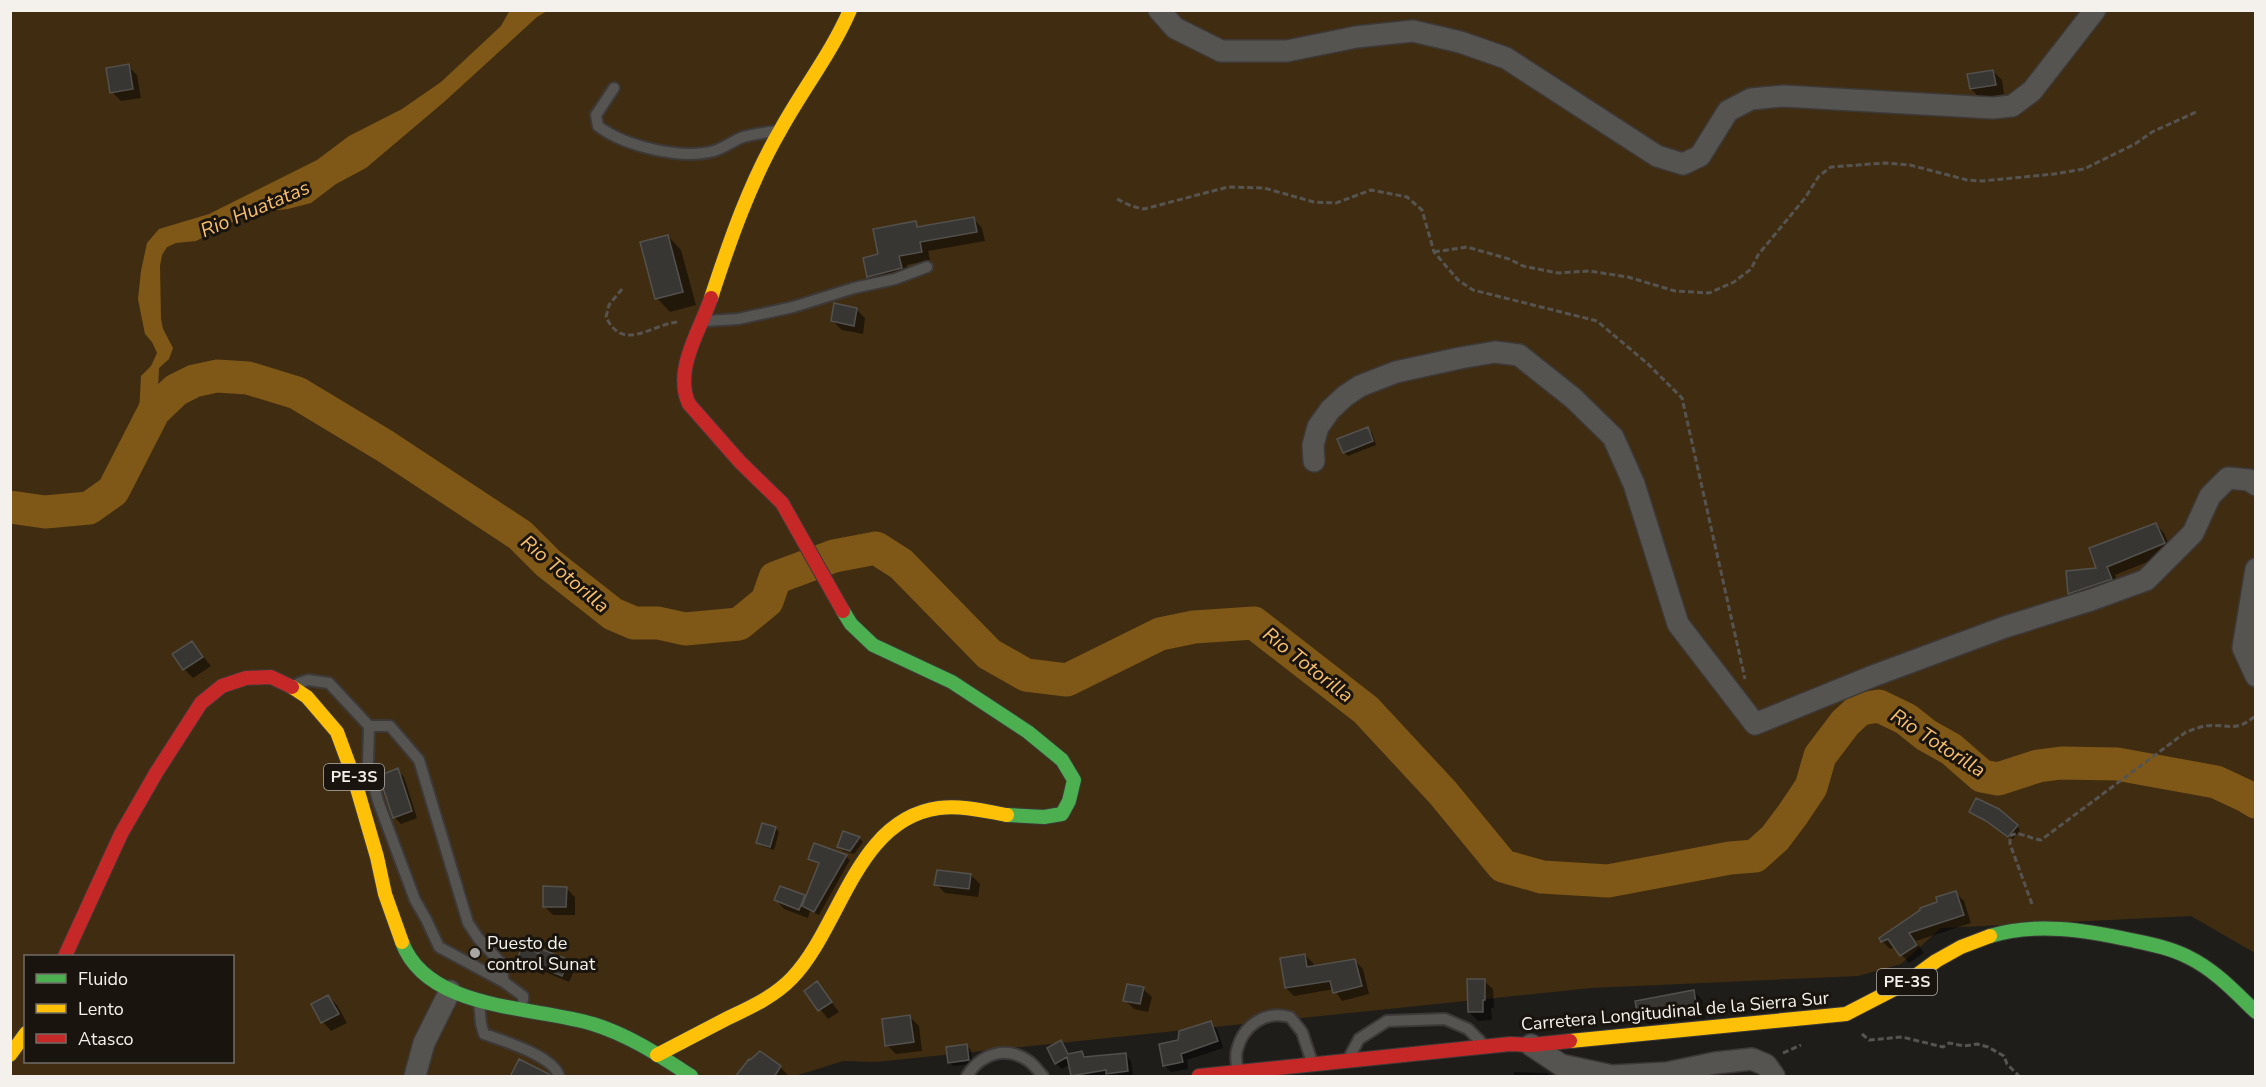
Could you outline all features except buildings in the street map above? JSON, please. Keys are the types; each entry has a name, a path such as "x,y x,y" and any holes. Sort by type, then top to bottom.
{"main road":[{"path":"657,1055 769,998 793,977 806,962 847,887 884,835 904,819 923,810 954,807 980,809 1021,818 1046,819 1062,814 1069,801 1074,780 1068,767 1048,746 952,682 873,645 851,624 782,503 740,462 689,404 685,396 684,375 694,339 703,321 717,275 752,187 790,111 843,27 850,10"},
{"name":"PE-3S","path":"65,955 121,834 156,773 201,703 222,686 246,678 271,677 291,686 307,697 337,732 354,778 377,857 385,894 407,955 425,975 450,991 479,1000 594,1024 639,1043 691,1077"},
{"name":"Carretera Longitudinal de la Sierra Sur","path":"1199,1077 1237,1072 1308,1071 1347,1062 1510,1044 1531,1045 1846,1014 1906,983 1961,946 2015,930 2088,931 2159,946 2187,956 2212,971 2256,1012"},
{"path":"10,1055 24,1036"}],"street":[{"path":"1159,10 1175,28 1221,51 1287,51 1356,37 1413,31 1460,42 1506,58 1658,156 1683,164 1700,156 1728,111 1751,99 1783,96 1993,108 2012,106 2032,90 2095,10"},
{"path":"1314,461 1313,445 1318,427 1330,410 1360,386 1396,372 1460,358 1495,352 1519,355 1573,398 1613,437 1634,484 1678,624 1755,724 1873,676 2005,627 2146,580 2193,533 2210,496 2228,478 2249,480 2256,485"},
{"path":"2256,569 2243,648 2256,676"},
{"path":"416,1077 423,1043 450,991"},
{"path":"1531,1045 1561,1065 1612,1076 1667,1072 1752,1059 1766,1065 1774,1077"}],"lane":[{"path":"614,88 596,114 598,126 610,135 651,148 683,153 713,151 744,137 781,130"},
{"path":"703,321 738,320 794,307 855,288 896,279 927,267"},
{"path":"291,686 308,680 329,683 369,726 368,764 378,801 415,900 440,946 504,982 523,996 524,1010"},
{"path":"369,726 390,726 419,760 468,924 478,939 500,962 504,982"},
{"path":"479,1000 484,1034 543,1057 557,1069 560,1077"},
{"path":"1237,1072 1237,1050 1246,1032 1262,1017 1270,1015 1290,1017 1302,1032 1309,1048 1308,1071"},
{"path":"1347,1062 1359,1039 1387,1021 1395,1020 1445,1019 1468,1029 1485,1047"},
{"path":"967,1077 973,1066 988,1055 1003,1053 1014,1054 1030,1062 1044,1077"}],"path":[{"path":"1434,252 1467,247 1509,259 1524,266 1558,273 1589,271 1628,277 1675,291 1709,293 1734,282 1751,269 1758,255 1799,206 1819,176 1832,167 1885,163 1910,165 1967,180 1982,181 2054,174 2084,168 2196,112"},
{"path":"622,290 609,304 606,317 610,326 617,333 626,337 670,323 703,321"},
{"path":"2015,930 2031,911 2032,905 2010,844 2010,836 2017,833 2033,840 2041,840 2186,732 2204,726 2234,728 2247,723 2256,715"},
{"path":"1846,1014 1869,1040 1902,1037 1943,1047 1949,1043 1988,1047 2004,1056 2007,1064 2019,1077"}],"shaded area":[{"path":"10,11 2255,11 2255,953 2191,916 1941,928 1901,964 1858,976 1591,988 876,1062 843,1061 795,1076 11,1076"}],"water":[{"name":"Rio Huatatas","path":"510,10 547,11 537,17 444,102 366,168 336,184 311,203 288,209 250,213 196,241 176,243 167,247 162,255 160,266 161,319 163,329 173,348 169,359 159,368 160,398 139,413 141,376 151,366 157,353 145,334 138,299 141,271 147,243 159,229 209,214 317,160 349,136 402,109 441,82 501,26"}],"waterway":[{"name":"Rio Totorilla","path":"10,507 45,512 89,508 113,491 154,411 176,390 194,381 217,376 248,378 297,393 385,446 520,535 548,563 613,614 634,623 658,623 685,629 739,624 767,601 775,578 834,556 876,548 901,564 989,654 1026,675 1067,680 1160,634 1194,627 1254,623 1366,710 1443,793 1503,866 1542,877 1608,881 1730,858 1755,856 1775,838 1793,814 1811,787 1820,756 1845,723 1860,709 1879,706 1906,719 1926,735 1951,749 1982,776 1998,779 2038,766 2061,763 2117,764 2216,782 2256,802"}],"traffic: fast":[{"path":"843,611 851,624 873,645 952,682 1028,732 1062,760 1074,780 1069,801 1062,814 1044,817 1007,815"},
{"path":"1990,936 2025,929 2060,929 2096,933 2160,947 2181,954 2207,968 2256,1012"},
{"path":"402,942 415,965 434,981 458,994 485,1002 593,1024 644,1047 691,1076"}],"traffic: slow":[{"path":"711,298 750,190 770,149 835,41 850,10"},
{"path":"292,687 307,697 337,732 354,778 377,857 385,894 402,942"},
{"path":"657,1055 761,1002 792,978 809,957 869,853 888,832 911,816 947,807 1007,815"},
{"path":"1570,1041 1846,1014 1906,983 1936,961 1961,947 1990,936"},
{"path":"10,1055 24,1036"}],"traffic: jam":[{"path":"711,298 686,364 684,378 689,404 740,462 782,503 843,611"},
{"path":"65,955 121,834 156,773 201,703 222,686 246,678 271,677 292,687"},
{"path":"1199,1076 1510,1044 1531,1045 1570,1041"}],"place":[{"name":"Puesto de control Sunat","path":"475,953"}]}
